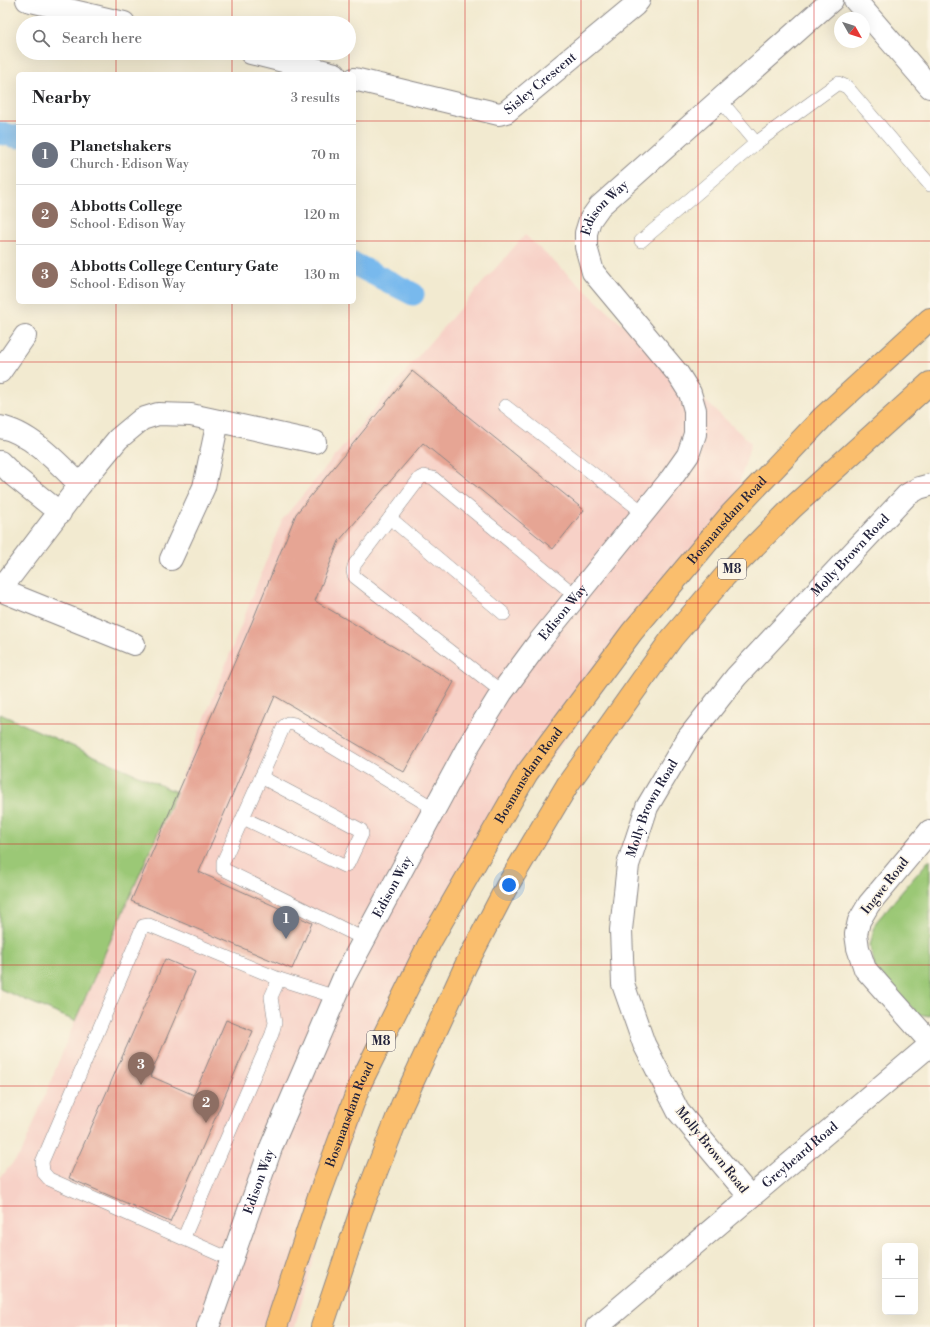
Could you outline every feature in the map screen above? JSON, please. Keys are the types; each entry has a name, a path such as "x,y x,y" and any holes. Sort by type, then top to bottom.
{"main road":[{"name":"Bosmansdam Road","path":"276,1327 315,1206 360,1084 431,940 527,773 632,632 731,514 823,417 930,319"},
{"name":"M8","path":"322,1327 361,1211 408,1091 466,965 506,888 568,784 672,638 725,576 792,508 930,383"}],"street":[{"path":"27,0 94,16"},
{"name":"Sisley Crescent","path":"356,79 499,114 506,112 635,6 638,0"},
{"name":"Edison Way","path":"208,1327 272,1145 336,997 364,939 469,745 502,692 576,596 671,480 688,454 695,434 695,410 690,393 678,374 593,272 586,247 586,233 590,220 600,206 832,0"},
{"path":"854,0 930,87"},
{"path":"279,60 327,72"},
{"path":"0,372 25,336"},
{"path":"134,644 0,590 80,485 118,439 142,419 158,414 191,415 315,442"},
{"path":"171,559 198,504 204,487 218,421"},
{"path":"0,427 20,435 36,445 48,454 80,485"},
{"path":"0,462 14,476 60,513"},
{"name":"Molly Brown Road","path":"750,1197 678,1111 644,1044 623,984 621,930 628,865 647,807 688,738 736,677 907,495 919,488 930,485"},
{"name":"Ingwe Road","path":"930,830 869,904 859,921 856,934 858,948 865,969 930,1042"},
{"name":"Greybeard Road","path":"597,1327 930,1045"}],"lane":[{"path":"641,241 756,143 833,86 842,84 847,87 930,185"},
{"path":"720,100 756,143"},
{"path":"505,406 644,513"},
{"path":"502,692 356,577 352,570 420,478 424,476 433,478 576,596"},
{"path":"390,518 504,614"},
{"path":"364,939 224,870 223,862 284,726 288,723 294,724 435,809"},
{"path":"242,818 344,866 348,864 362,834 361,830 261,777"},
{"path":"232,1260 184,1237 49,1179 43,1172 42,1162 143,926 149,925 279,979 336,997"},
{"path":"184,1237 272,1034 276,1023 271,997 279,979"}],"shaded area":[{"path":"525,235 751,443 730,515 423,932 330,1196 295,1327 0,1327 0,1178 22,1152 75,1021 176,792 282,520 424,349"}],"green space":[{"path":"0,714 176,792 75,1021 0,989"},
{"path":"930,859 930,1016 918,1014 875,968 870,945 876,922"}],"building":[{"path":"412,371 584,510 553,549 423,443 339,541 315,601 454,682 404,772 275,696 199,872 312,923 292,969 131,901 252,622 296,514"},
{"path":"165,959 195,972 150,1076 194,1095 226,1020 253,1031 170,1222 69,1178"}],"waterway":[{"path":"0,133 16,137"},
{"path":"356,265 413,294"}],"place":[{"name":"Planetshakers","path":"286,939"},
{"name":"Abbotts College Century Gate","path":"141,1085"},
{"name":"Abbotts College","path":"206,1123"}]}
